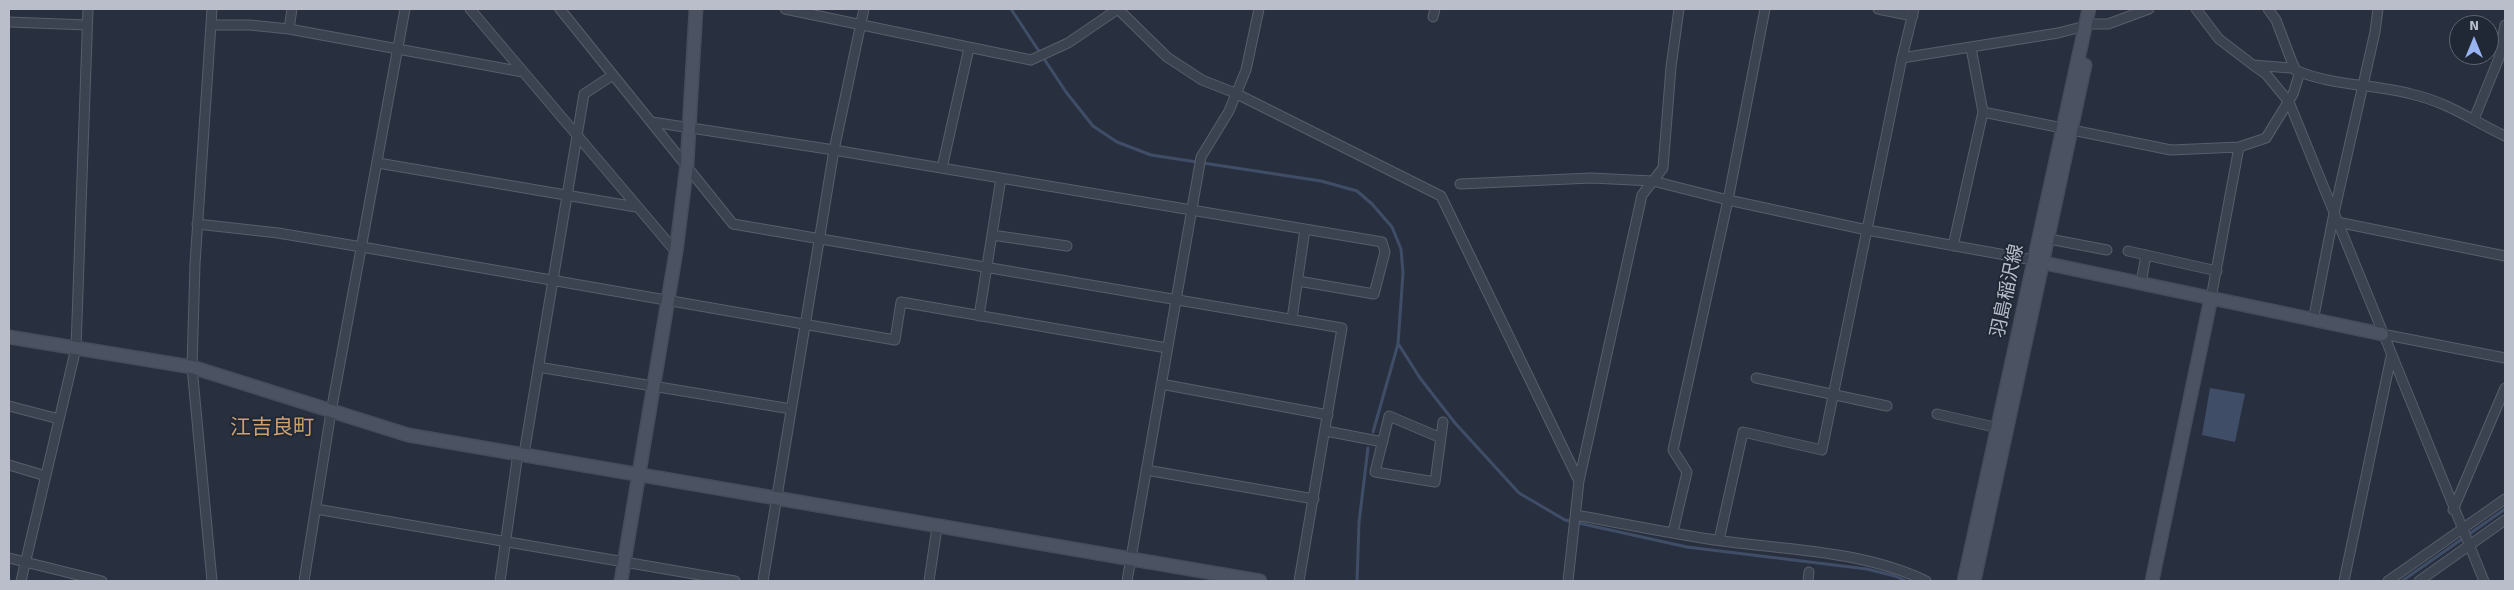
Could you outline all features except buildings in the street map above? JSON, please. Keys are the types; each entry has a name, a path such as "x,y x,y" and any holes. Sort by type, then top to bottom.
{"street":[{"path":"21,581 76,348 88,9"},
{"path":"212,9 197,224 192,367 212,581"},
{"path":"289,29 292,9"},
{"path":"304,581 331,412 405,9"},
{"path":"470,9 676,252"},
{"path":"560,9 733,224 820,237 1342,328 1299,581"},
{"path":"621,581 676,252 686,164 696,9"},
{"path":"785,9 1031,60 1068,43 1118,9 1167,57 1202,80 1235,93 1441,196 1579,482"},
{"path":"763,581 834,150 864,9"},
{"path":"1127,581 1201,157 1229,111 1246,70 1259,9"},
{"path":"1568,581 1579,482 1642,195 1663,168 1671,67 1679,9"},
{"path":"1673,532 1687,472 1673,450 1728,200 1766,9"},
{"path":"1719,540 1743,432 1822,450 1835,396 1902,58 1914,12 1878,9"},
{"name":"羽島稲沢線","path":"2088,9 2089,25"},
{"name":"羽島稲沢線","path":"1974,581 2002,429 2068,130 2089,25 2096,9"},
{"path":"1902,58 2058,33 2089,25 2108,24 2149,9"},
{"path":"2196,9 2219,39 2266,74 2289,102 2453,510 2484,581"},
{"path":"1983,112 2171,150 2239,147 2266,138 2289,102 2297,69 2276,20 2268,9"},
{"path":"2313,321 2375,32 2378,9"},
{"path":"9,22 87,25"},
{"path":"211,25 250,25 289,29 523,72"},
{"path":"2474,119 2499,58 2505,25"},
{"path":"942,168 969,48"},
{"path":"1953,246 1983,112 1971,48"},
{"path":"2253,65 2297,69 2321,79 2410,93 2449,105 2505,136"},
{"path":"500,581 584,94 613,75"},
{"path":"652,122 689,126 1382,242 1385,252 1374,294 1298,281"},
{"path":"2152,581 2217,270 2239,147"},
{"path":"378,163 636,207"},
{"path":"979,316 1001,178"},
{"path":"1460,184 1591,178 1653,181 1728,200 1867,230 2038,261 2313,321 2505,358"},
{"path":"2336,217 2505,256"},
{"path":"197,224 278,233 895,340 901,302 1168,348"},
{"path":"1292,319 1305,229"},
{"path":"992,234 1067,246"},
{"path":"2043,237 2107,250"},
{"path":"2128,252 2217,270"},
{"path":"2140,283 2146,255"},
{"path":"9,338 192,367 278,392 331,412 408,435 639,473 937,527 1260,581"},
{"path":"2344,581 2391,357"},
{"path":"538,368 791,409"},
{"path":"1756,378 1887,406"},
{"path":"1161,384 1328,415"},
{"path":"2453,510 2505,388"},
{"path":"9,406 59,419"},
{"path":"1937,414 2002,429"},
{"path":"1441,438 1389,416 1375,472 1434,482 1441,438 1443,422"},
{"name":"羽島稲沢線","path":"1964,581 2002,429"},
{"path":"1326,431 1383,442"},
{"path":"9,465 46,476"},
{"path":"1146,470 1314,499"},
{"path":"2388,581 2463,531 2505,499"},
{"path":"316,509 735,581"},
{"path":"1576,520 1871,560 1902,570 1926,581"},
{"path":"2419,581 2468,543 2505,520"},
{"path":"929,581 937,527"},
{"path":"9,558 102,581"}],"water":[{"path":"2210,388 2245,394 2235,442 2202,435"}],"waterway":[{"path":"1011,9 1066,92 1093,126 1117,142 1151,155 1321,181 1357,191 1372,204 1392,227 1401,249 1403,273 1398,344 1373,432"},
{"path":"1399,345 1420,378 1455,423 1519,493 1565,520 1687,547 1867,569 1895,576 1906,581"},
{"path":"1357,581 1359,522 1368,448"},
{"path":"2402,581 2505,509"}],"district":[{"name":"江吉良町","path":"272,428"}]}
